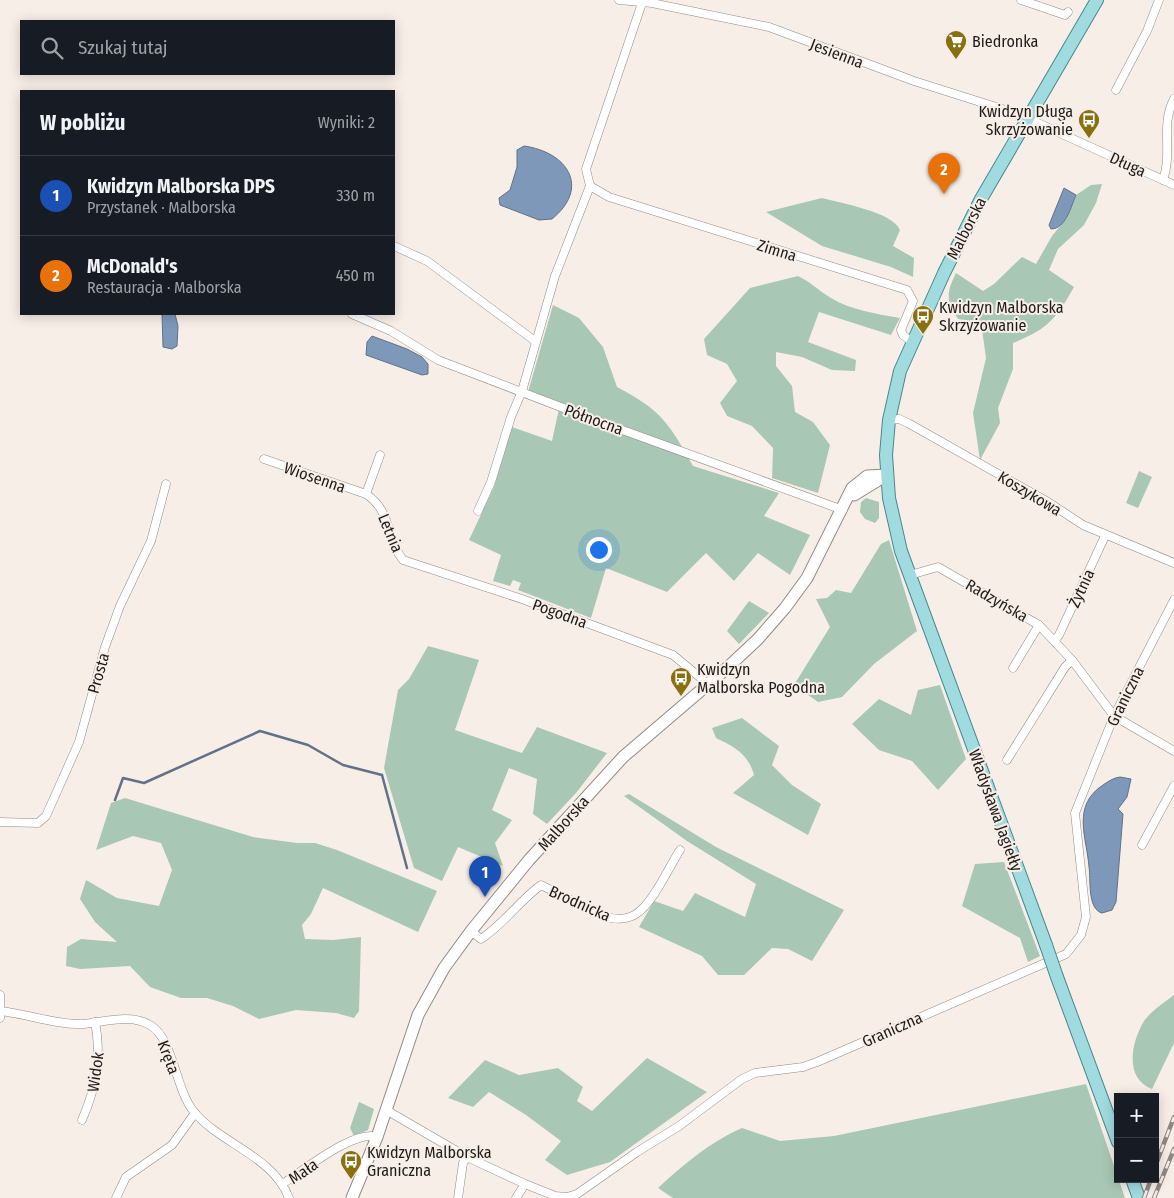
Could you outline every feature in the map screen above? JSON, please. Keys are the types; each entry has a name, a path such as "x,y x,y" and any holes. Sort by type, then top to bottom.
{"main road":[{"name":"Malborska","path":"887,475 889,420 900,371 912,342 981,199 1097,0"},
{"name":"Władysława Jagiełły","path":"887,475 892,517 910,575 1117,1138"},
{"path":"1133,1183 1138,1198"}],"street":[{"name":"Jesienna","path":"619,0 643,1 716,15 769,28 865,64 1006,109 1027,119"},
{"path":"1020,0 1065,15 1068,12"},
{"path":"1116,90 1146,31 1159,0"},
{"path":"478,511 491,482 510,417 522,391 555,276 590,186 586,169 643,1"},
{"path":"1163,180 1166,172 1166,120 1174,98"},
{"name":"Długa","path":"1027,119 1174,185"},
{"name":"Zimna","path":"590,186 609,197 907,290 913,301 902,330 903,334 912,342"},
{"path":"395,246 427,261 535,341"},
{"name":"Północna","path":"354,315 392,331 438,360 843,510"},
{"name":"Koszykowa","path":"889,420 899,419 908,423 1048,502 1083,525 1105,536 1174,563"},
{"path":"366,494 380,455"},
{"name":"Wiosenna","path":"264,459 366,494"},
{"path":"848,498 887,475"},
{"name":"Malborska","path":"352,1198 377,1137 418,1015 444,968 529,860 623,757 758,639 806,578 843,510 852,488 867,476 887,475"},
{"name":"Prosta","path":"0,822 38,823 46,816 78,742 96,673 110,632 151,540 166,484"},
{"path":"871,484 888,493"},
{"name":"Letnia","path":"366,494 376,500 383,511 398,554 403,560"},
{"name":"Żytnia","path":"1055,640 1105,536"},
{"name":"Pogodna","path":"403,560 522,599 673,655 708,684"},
{"name":"Radzyńska","path":"910,575 938,567 1039,625 1072,660 1114,716 1174,750"},
{"name":"Graniczna","path":"386,1110 467,1156 525,1184 555,1196 568,1198 577,1194 637,1152 679,1126 742,1079 756,1074 803,1067 816,1062 1066,954 1081,935 1086,916 1075,813 1114,716 1174,600"},
{"path":"1013,668 1039,625"},
{"path":"1008,760 1065,667 1072,660"},
{"path":"1142,845 1174,786"},
{"name":"Brodnicka","path":"471,932 481,939 498,928 510,911 540,885 602,916 613,919 630,917 637,914 646,904 680,850"},
{"path":"0,995 0,1018"},
{"name":"Kręta","path":"0,1010 65,1023 128,1018 141,1020 159,1032 183,1094 195,1113 259,1162 282,1184 288,1198"},
{"name":"Widok","path":"82,1120 97,1075 98,1040 95,1022"},
{"path":"116,1198 126,1177 172,1145 195,1113"},
{"name":"Mała","path":"282,1184 309,1165 349,1143 371,1135 377,1137"},
{"path":"458,1198 463,1163 467,1156"},
{"path":"516,1198 525,1184"}],"green space":[{"path":"1102,184 1096,203 1084,225 1058,249 1049,270 1074,287 1050,322 1035,333 1013,343 1013,369 998,408 1000,423 980,460 973,413 986,358 981,322 958,319 951,307 949,291 956,273 983,291 994,284 1022,257 1036,264 1052,236 1066,219 1076,195 1091,185"},
{"path":"822,198 877,213 895,224 900,230 893,246 914,258 913,277 891,267 822,246 766,212"},
{"path":"798,276 831,298 847,306 900,318 891,335 819,312 808,342 856,360 855,371 832,370 802,357 776,352 776,366 792,386 795,412 813,422 830,445 818,493 772,478 773,448 752,426 727,416 720,403 737,381 727,364 707,355 704,339 750,288"},
{"path":"553,305 579,318 603,347 617,387 644,403 662,419 670,428 693,466 779,493 764,516 810,535 790,575 758,553 734,581 706,553 667,592 606,568 591,618 518,590 521,583 513,580 510,586 493,581 501,555 469,540 494,487 512,427 552,441 560,404 528,392"},
{"path":"1139,471 1152,477 1138,508 1126,503"},
{"path":"866,498 879,502 879,518 875,523 865,519 860,512 861,502"},
{"path":"889,540 917,631 874,664 842,697 818,702 794,685 830,627 816,599 827,598 836,590 851,593 881,544"},
{"path":"749,601 769,613 739,644 727,631"},
{"path":"428,646 479,660 455,730 522,753 537,727 607,753 576,793 547,824 533,814 537,779 509,768 492,810 512,820 495,843 503,866 458,847 442,881 414,868 384,768 398,690 409,679"},
{"path":"940,685 966,759 938,790 912,761 879,750 852,724 879,699 911,715 918,690"},
{"path":"742,718 779,746 772,765 792,785 821,804 808,835 733,793 754,775 744,756 735,748 716,738 712,728"},
{"path":"629,794 716,847 844,910 812,961 788,949 772,948 744,975 718,975 702,956 639,927 654,901 683,911 695,893 745,917 756,884 687,841 624,796"},
{"path":"125,798 253,837 297,843 315,843 337,850 437,891 418,932 323,888 311,914 302,925 305,939 333,940 361,937 359,1011 354,1018 336,1013 296,1010 259,1019 233,1006 207,998 181,998 150,987 130,966 80,969 66,966 67,947 81,939 117,942 95,922 80,899 86,880 117,898 159,906 172,870 161,843 133,836 96,850 111,803"},
{"path":"1004,862 1040,956 1028,962 1020,938 962,906 975,864"},
{"path":"1174,995 1174,1043 1152,1089 1143,1084 1137,1077 1134,1068 1133,1049 1139,1030 1147,1017"},
{"path":"647,1058 707,1092 610,1162 567,1175 545,1160 561,1141 526,1115 489,1092 473,1107 448,1098 485,1060 519,1075 558,1068 583,1087 577,1101 592,1111"},
{"path":"1086,1084 1114,1166 1114,1183 1120,1183 1125,1198 673,1198 658,1188 698,1154 742,1128 780,1141 834,1136"},
{"path":"359,1102 374,1109 368,1130 354,1136 350,1128"}],"water":[{"path":"524,146 552,155 562,163 569,173 572,183 570,195 564,207 552,219 539,220 500,205 499,198 510,190 517,167 517,150"},
{"path":"1064,188 1076,195 1064,221 1061,225 1051,229 1049,225"},
{"path":"162,315 175,315 178,326 177,346 172,349 163,347"},
{"path":"372,336 407,349 422,357 428,364 428,374 422,375 366,355 367,342"},
{"path":"1120,777 1131,779 1127,797 1118,809 1123,814 1116,902 1112,910 1102,913 1097,910 1092,900 1084,834 1084,813 1093,793 1109,781"}],"waterway":[{"path":"115,800 123,778 144,783 260,731 308,745 343,765 382,775 407,868"}],"railway":[{"path":"1159,1156 1174,1117"},
{"path":"1154,1198 1174,1149"},
{"path":"1144,1198 1150,1183"}],"place":[{"name":"Biedronka","path":"956,60"},
{"name":"Kwidzyn Długa Skrzyżowanie","path":"1089,139"},
{"name":"McDonald's","path":"944,194"},
{"name":"Kwidzyn Malborska Skrzyżowanie","path":"923,335"},
{"name":"Kwidzyn Malborska Pogodna","path":"681,697"},
{"name":"Kwidzyn Malborska DPS","path":"485,897"},
{"name":"Kwidzyn Malborska Graniczna","path":"351,1180"}]}
